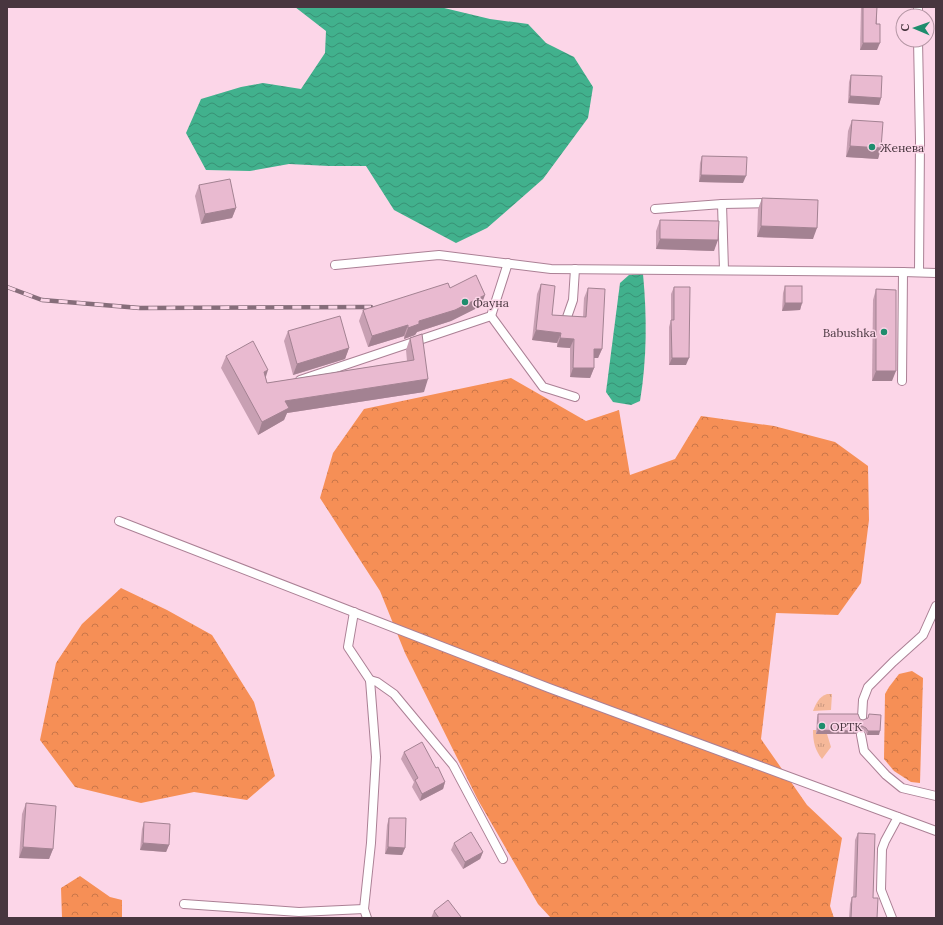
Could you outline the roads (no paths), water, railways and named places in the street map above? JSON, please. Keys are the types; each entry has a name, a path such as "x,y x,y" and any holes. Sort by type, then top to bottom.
{"lane":[{"path":"918,48 920,141 919,272"},
{"path":"655,209 722,204 776,203"},
{"path":"722,204 724,270"},
{"path":"335,265 440,255 552,269 936,273"},
{"path":"491,316 508,263"},
{"path":"566,320 573,300 575,269"},
{"path":"902,381 903,272"},
{"path":"293,382 491,316"},
{"path":"491,316 543,387 575,397"},
{"path":"119,521 557,690 936,831"},
{"path":"862,718 863,700 868,687 892,662 924,635 936,606"},
{"path":"354,612 348,648 370,680 376,757 372,843 364,909 367,918"},
{"path":"370,680 377,682 394,694 453,765 503,859"},
{"path":"861,735 864,751 886,775 902,788 936,796"},
{"path":"892,918 881,890 882,849 898,817"},
{"path":"184,904 299,912 364,909"}],"water":[{"path":"295,7 440,7 490,19 528,24 546,43 574,57 593,87 588,118 543,179 487,228 456,243 394,210 366,166 289,164 250,171 206,170 186,133 201,99 241,87 263,83 301,89 325,53 326,31"},
{"path":"643,274 646,322 644,369 640,401 631,405 613,402 606,392 620,283 629,275"}],"railway":[{"path":"7,287 42,300 140,308 371,307"}],"place":[{"name":"Женева","path":"872,147"},
{"name":"Фауна","path":"465,302"},
{"name":"Babushka","path":"884,332"},
{"name":"ОРТК","path":"822,726"}]}
